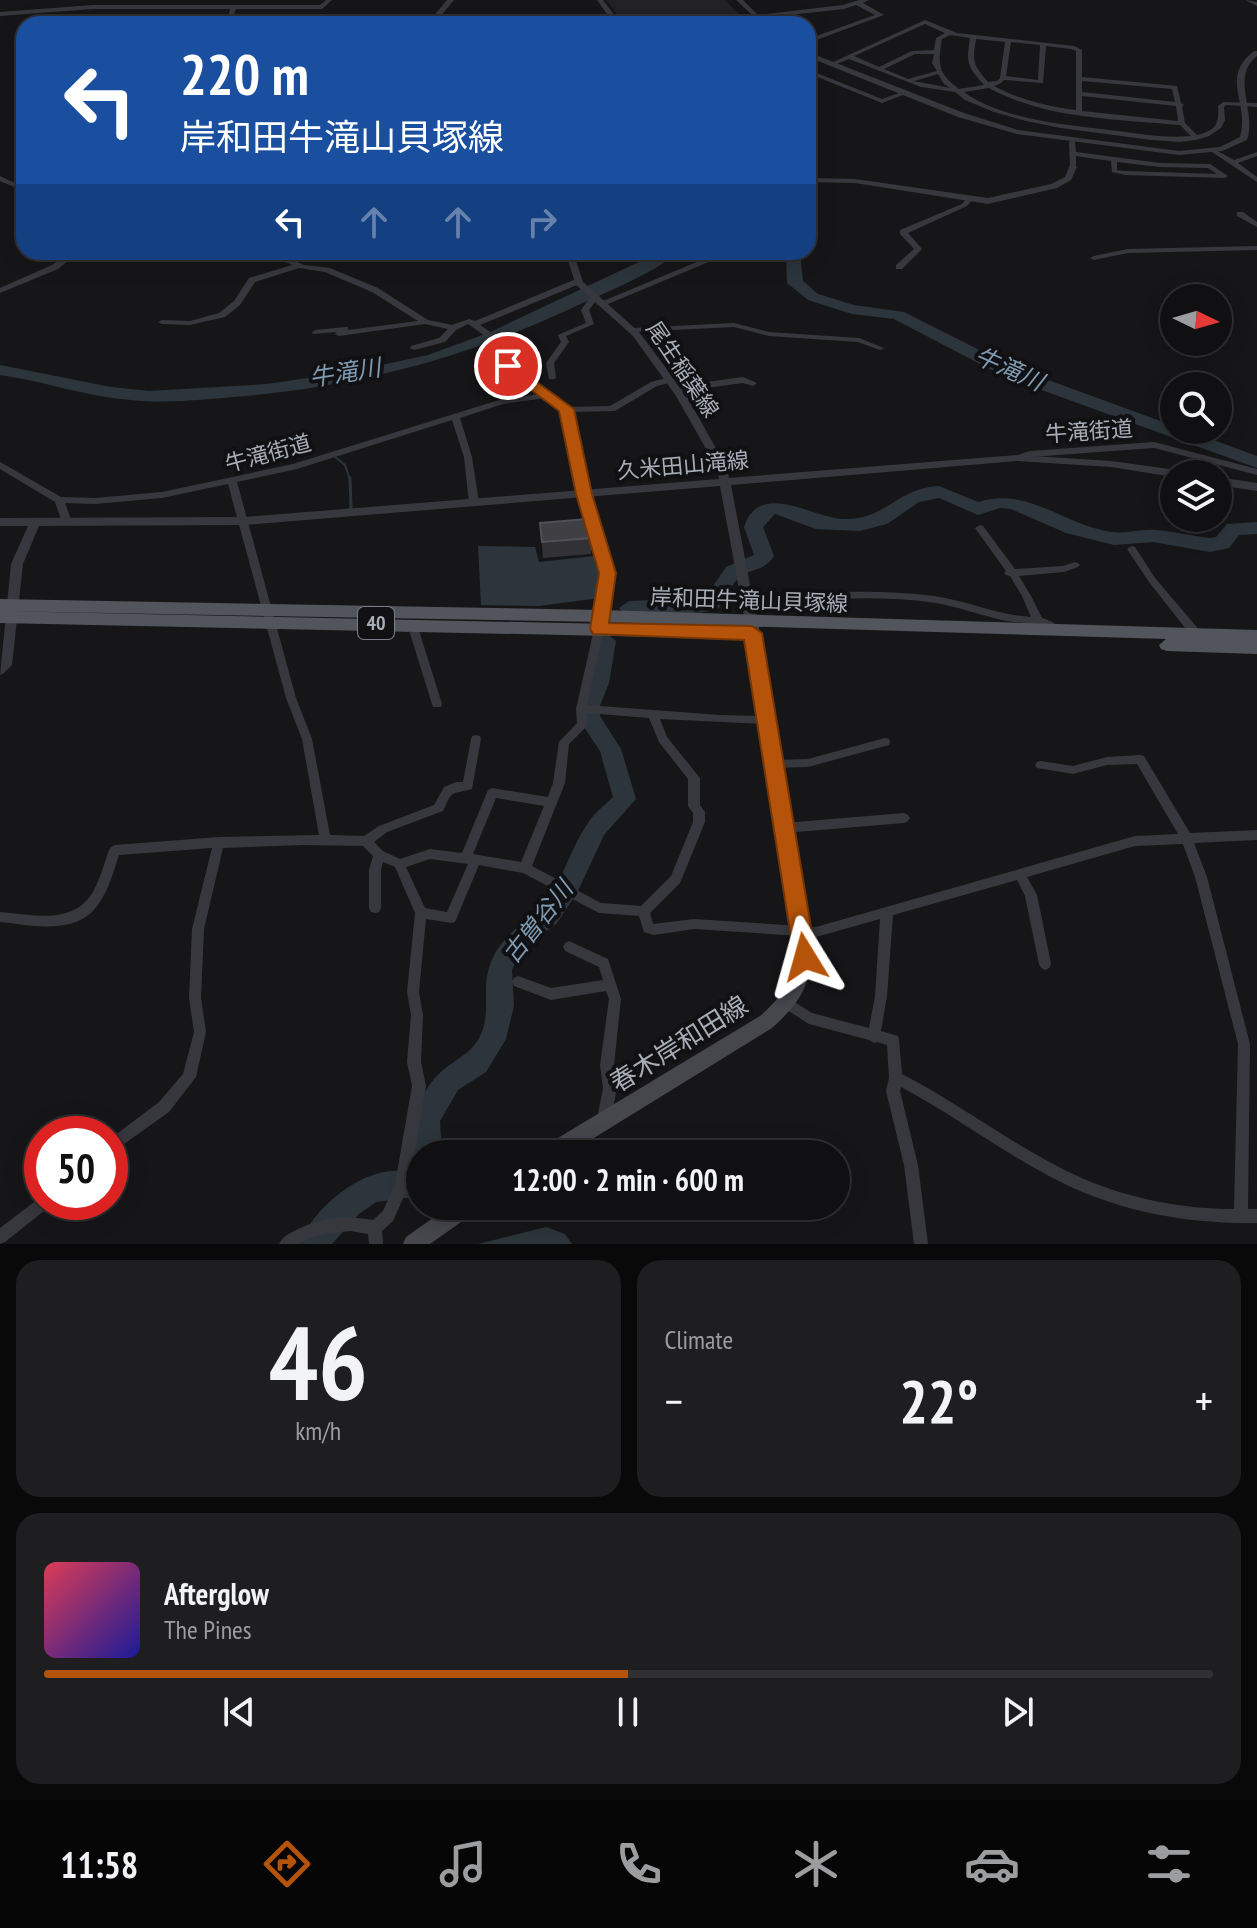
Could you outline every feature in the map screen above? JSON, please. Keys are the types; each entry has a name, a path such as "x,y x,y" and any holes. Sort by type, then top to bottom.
{"main road":[{"name":"岸和田牛滝山貝塚線","path":"6,611 601,623 1257,648"},
{"name":"岸和田牛滝山貝塚線","path":"268,615 412,624 601,623"},
{"name":"岸和田牛滝山貝塚線","path":"752,628 1257,636"},
{"path":"752,628 805,957 801,980 788,1004"},
{"name":"春木岸和田線","path":"572,1140 713,1056 788,1004"},
{"path":"413,1244 447,1220"}],"street":[{"path":"0,14 98,4 322,7 329,0"},
{"path":"437,16 451,0"},
{"path":"739,0 756,16"},
{"path":"1249,0 1257,4"},
{"path":"764,16 862,2 881,15 816,38"},
{"path":"234,7 231,13 235,16"},
{"path":"816,71 921,23 949,33 1079,50 1079,111"},
{"path":"949,33 939,38 934,52 939,72 958,91 992,110 1043,124 1169,139 1196,138 1218,128 1222,120 1221,106 1257,105"},
{"path":"973,37 973,69 990,86 1027,102 1182,123"},
{"path":"1003,78 1008,41"},
{"path":"850,57 943,91 958,91 990,86 1003,78 1041,82 1043,44"},
{"path":"880,69 914,52 934,52"},
{"path":"816,57 990,125 1072,142 1179,153 1214,151 1244,138 1250,123 1241,70 1245,61 1257,53"},
{"path":"910,80 928,72 939,72"},
{"path":"816,76 882,101 905,93"},
{"path":"1080,79 1175,87 1181,105 1182,123 1196,138"},
{"path":"1079,94 1181,105"},
{"path":"816,180 855,181 968,200 1007,199 1054,186 1068,178 1073,167 1072,142"},
{"path":"1214,151 1257,180"},
{"path":"1073,154 1114,161 1210,166 1225,176 1125,173 1114,171 1114,161"},
{"path":"1233,163 1257,154"},
{"path":"899,267 918,249 903,232 965,205 968,200"},
{"path":"1240,214 1257,225"},
{"path":"1094,258 1128,251 1257,248"},
{"path":"0,291 64,260"},
{"path":"286,260 298,266 327,270 361,283 425,322 453,328"},
{"name":"尾生稲葉線","path":"572,260 579,282 633,330 674,384 727,481 752,628"},
{"path":"552,377 550,363 565,342 562,335 590,324 585,310 597,301 707,261"},
{"path":"162,322 190,323 222,315 237,303 252,280 298,266"},
{"path":"475,324 579,282"},
{"path":"414,348 442,340 453,328 469,321 496,340 499,358 566,409 612,409 654,384 743,380 753,383"},
{"path":"339,334 425,322"},
{"path":"633,330 734,325 769,334 859,340 880,348"},
{"path":"316,332 356,328 362,331"},
{"name":"牛滝街道","path":"0,465 59,500 95,501 162,495 294,467 502,402 548,395"},
{"path":"525,868 559,783 564,742 582,724 581,709 601,623 607,573 584,494 566,409"},
{"path":"455,416 468,457 474,503"},
{"name":"牛滝街道","path":"1070,456 1154,445 1257,472"},
{"name":"久米田山滝線","path":"0,522 244,521 1017,458 1070,456 1160,471"},
{"path":"232,481 291,698 307,739 325,839"},
{"path":"1232,483 1257,487"},
{"path":"59,500 67,522"},
{"path":"0,670 6,665 6,611 20,550 35,522"},
{"path":"980,528 1009,573 1022,582 1038,621"},
{"path":"1132,549 1152,580 1197,635"},
{"path":"1009,573 1064,569 1075,565"},
{"path":"747,601 894,597 972,608 1006,620 1038,621 1050,624 1057,631"},
{"path":"412,624 437,704"},
{"path":"581,709 766,720"},
{"path":"399,864 430,854 525,868 599,908 644,911 676,879 699,822 699,812 694,806 694,778 663,739 652,713"},
{"path":"0,917 65,920 87,911 101,895 115,850 219,842 366,841 383,829 439,808 450,786 468,786 476,739"},
{"path":"773,764 808,763 885,742"},
{"path":"1041,765 1073,770 1107,761 1140,759 1186,837 1201,877 1244,1044 1241,1217"},
{"path":"421,913 451,918 492,793 549,802"},
{"path":"784,828 904,818"},
{"path":"644,911 648,928 654,930 694,924 826,930 1135,841 1257,835"},
{"path":"366,841 379,855 399,864 421,913 413,992 417,1015 414,1062 419,1086 402,1185 388,1216 375,1228"},
{"path":"128,1134 164,1107 189,1077 200,1032 195,998 198,929 219,842"},
{"path":"375,908 375,870 379,855"},
{"path":"1020,875 1031,895 1045,964"},
{"path":"874,1037 881,996 887,912"},
{"path":"569,947 604,963 615,999 607,1065 610,1088 603,1121"},
{"path":"518,982 551,994 611,985"},
{"path":"788,1004 809,1018 893,1040 896,1078 893,1091 911,1165 921,1244"},
{"path":"896,1078 932,1095 1056,1172 1089,1187 1159,1209 1201,1217 1257,1216"},
{"path":"0,1237 24,1218"},
{"path":"286,1244 305,1230 329,1224 354,1223 375,1228"},
{"path":"375,1228 376,1244"}],"shaded area":[{"path":"606,0 725,0 740,16 619,16"},
{"path":"478,546 535,547 539,562 594,556 601,578 600,598 539,606 481,605"},
{"path":"546,1227 565,1234 572,1244 478,1244"}],"building":[{"path":"587,519 591,538 542,542 540,523"}],"waterway":[{"name":"牛滝川","path":"0,370 111,393 149,396 267,389 354,376 395,368 467,347 570,303 656,260"},
{"name":"牛滝川","path":"794,260 795,283 813,297 852,309 898,315 1009,372 1257,462"},
{"path":"334,456 345,465 350,480"},
{"path":"350,478 351,509"},
{"name":"古曽谷川","path":"629,608 689,608 711,604 733,572 757,564 764,556 753,527 758,517 775,508 816,522 860,525 880,520 920,494 939,492 978,509 999,502 1014,503 1073,528 1114,539 1153,536 1210,545 1222,543 1234,529 1257,528"},
{"name":"古曽谷川","path":"427,1140 426,1119 449,1081 477,1063 493,1039 501,1006 500,970 508,952 520,937 548,915 570,884 596,829 625,799 610,749 589,718 588,708 599,683 606,641"},
{"name":"古曽谷川","path":"313,1244 349,1204 366,1192 381,1187 406,1185"}],"route":[{"path":"508,366 542,388 566,409 567,427 607,573 599,629 752,633 805,957"}]}
